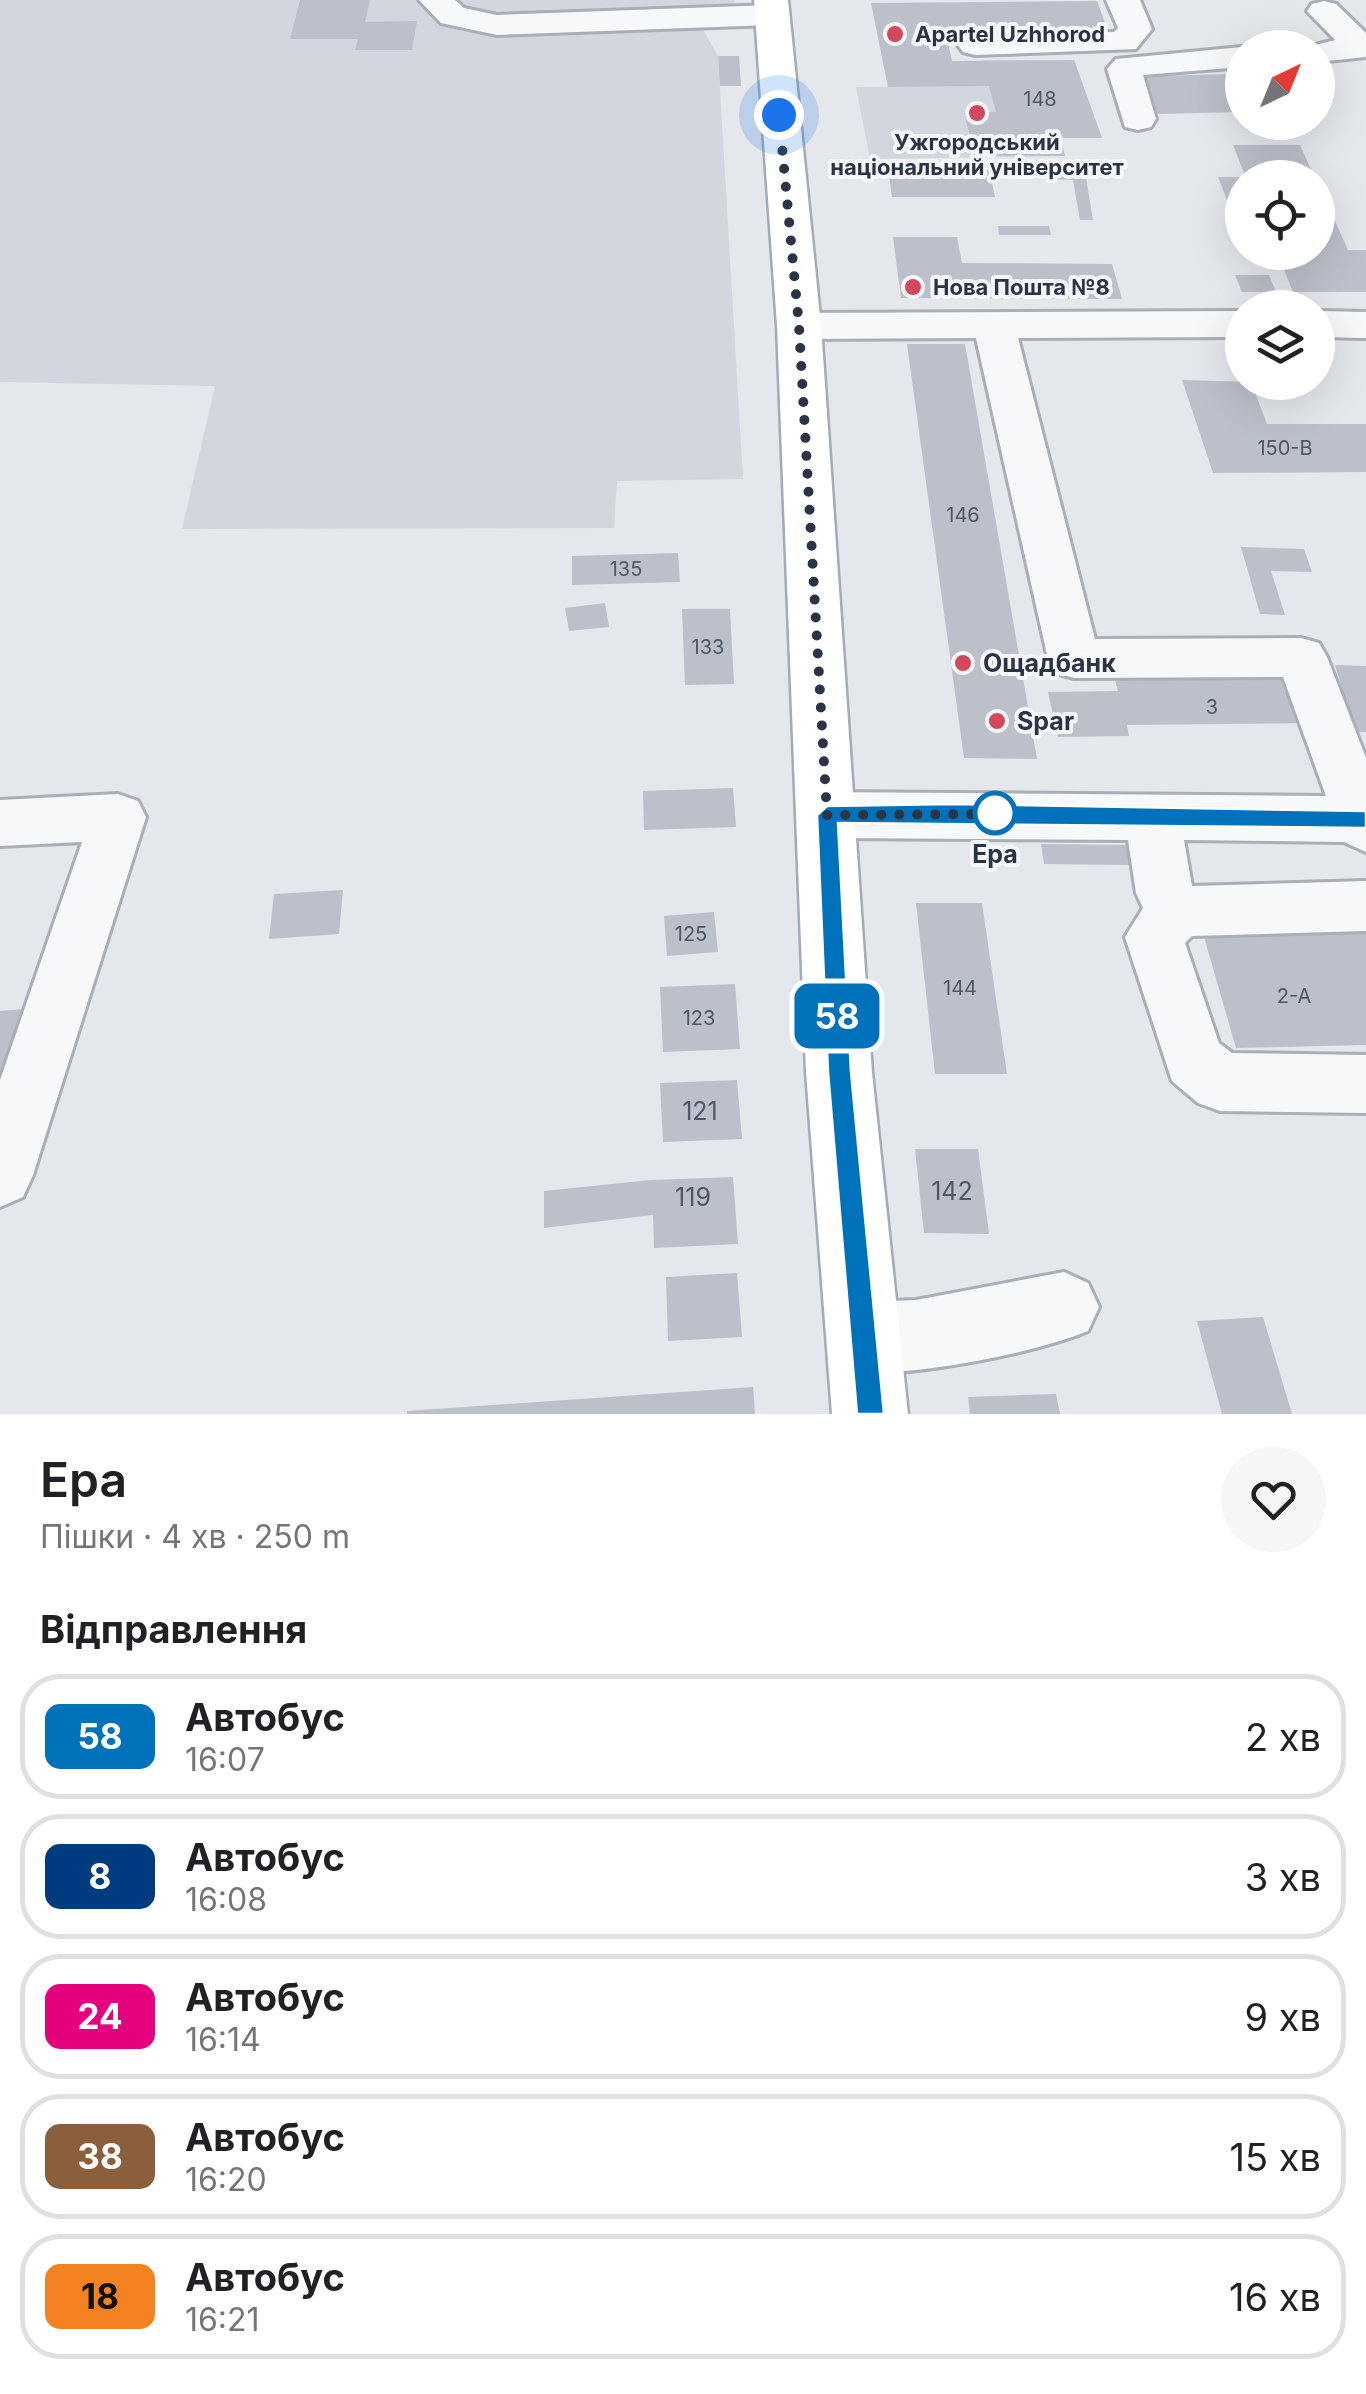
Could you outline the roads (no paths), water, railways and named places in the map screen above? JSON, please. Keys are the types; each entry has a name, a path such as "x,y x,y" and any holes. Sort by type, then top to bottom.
{"main road":[{"path":"771,8 799,326 840,1072 870,1414"}],"street":[{"path":"436,0 453,16 497,24 771,8"},
{"path":"975,45 1124,42 1135,30 1123,0"},
{"path":"1319,5 1366,12"},
{"path":"1319,5 1358,44 1355,49 1335,51"},
{"path":"1138,119 1124,69 1128,66 1225,59"},
{"path":"799,326 1225,324"},
{"path":"1335,324 1366,325"},
{"path":"827,815 1152,816 1365,822 1301,656 1074,660 994,325"},
{"path":"1152,816 1166,893 1177,911"},
{"path":"0,823 118,817 0,1176"},
{"path":"1366,906 1177,911 1154,937 1194,1061 1220,1082 1366,1084"},
{"path":"862,1337 916,1334 1064,1307"}],"place":[{"name":"Apartel Uzhhorod","path":"895,34"},
{"name":"Ужгородський національний університет","path":"977,113"},
{"name":"Нова Пошта №8","path":"913,287"},
{"name":"Ощадбанк","path":"963,663"},
{"name":"Spar","path":"997,721"},
{"name":"Ера","path":"995,813"}]}
